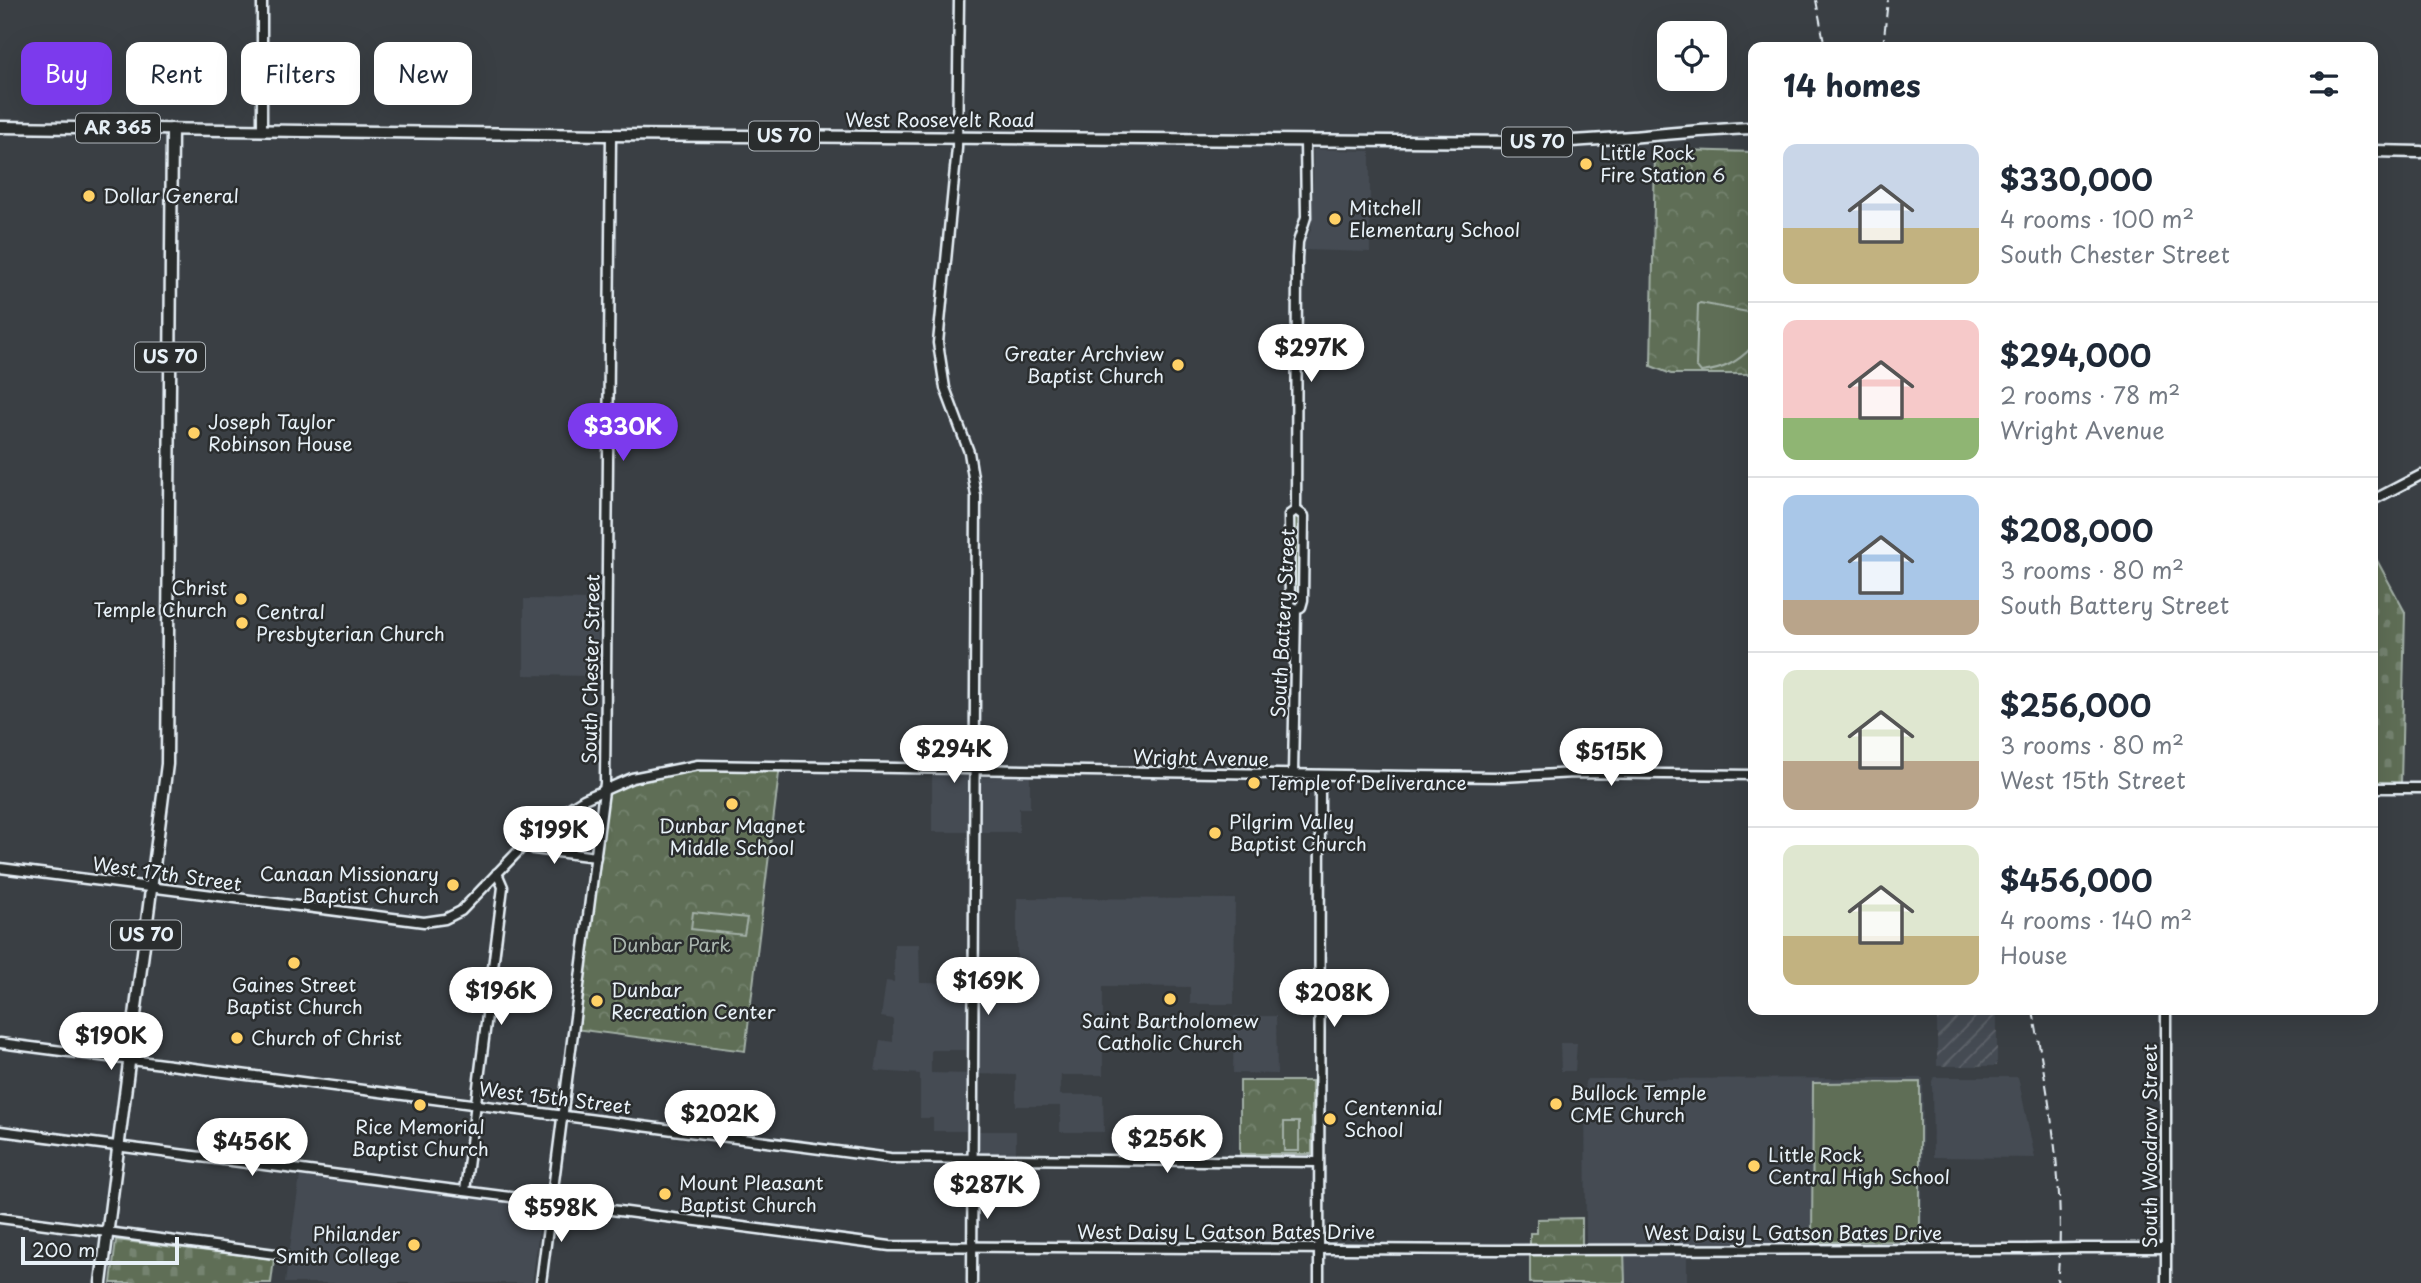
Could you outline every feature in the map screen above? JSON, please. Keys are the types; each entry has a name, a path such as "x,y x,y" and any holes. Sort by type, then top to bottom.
{"main road":[{"name":"West Roosevelt Road","path":"0,127 611,135 1576,142 1748,128"},
{"name":"US 70","path":"101,1283 167,764 172,129"},
{"path":"2378,151 2421,152"}],"street":[{"path":"262,0 262,130"},
{"path":"959,0 957,138 938,343 945,388 969,452 975,481 972,1283"},
{"name":"South Chester Street","path":"541,1283 604,789 611,135"},
{"name":"South Battery Street","path":"1293,774 1296,610 1301,607 1303,600 1304,516 1296,510 1297,258 1298,242 1306,217 1305,141"},
{"path":"2378,497 2421,475"},
{"path":"1296,510 1289,516 1290,605 1296,610"},
{"name":"Wright Avenue","path":"524,844 560,814 604,789 650,774 703,765 1502,777 1546,773 1748,775"},
{"path":"1319,1283 1320,775"},
{"path":"2378,788 2421,788"},
{"path":"524,844 534,849 596,857"},
{"name":"West 17th Street","path":"0,868 413,922 435,922 453,916 467,905 524,844"},
{"path":"465,1191 503,887 497,873"},
{"name":"South Woodrow Street","path":"2166,1015 2166,1283"},
{"name":"West 15th Street","path":"0,1044 890,1158 1318,1162"},
{"name":"West Daisy L Gatson Bates Drive","path":"0,1130 881,1245 2166,1248"},
{"path":"0,1218 283,1255"}],"shaded area":[{"path":"1313,149 1370,151 1370,252 1303,250 1311,230 1313,211"},
{"path":"524,599 598,600 598,676 524,675"},
{"path":"932,770 1030,771 1030,808 1019,808 1019,832 932,832"},
{"path":"1017,898 1235,899 1234,1004 1190,1004 1190,987 1103,986 1103,1075 1061,1075 1060,1095 1103,1095 1104,1132 1060,1132 1060,1106 1016,1106 1016,1075 974,1074 973,1131 933,1131 933,1118 920,1118 920,1074 875,1071 880,1040 893,1042 893,1019 881,1017 886,981 894,982 894,944 919,944 920,983 974,984 974,968 1017,967","holes":["931,1050 973,1050 973,1074 931,1073"]},
{"path":"1937,1015 1997,1015 1997,1066 1937,1066"},
{"path":"1234,1016 1276,1016 1277,1074 1233,1073"},
{"path":"1560,1043 1577,1043 1575,1071 1561,1071"},
{"path":"1934,1077 2018,1077 2035,1158 1933,1157"},
{"name":"Little Rock Central High School","path":"1923,1078 1922,1243 1626,1245 1624,1249 1623,1244 1590,1245 1586,1242 1587,1079"},
{"path":"973,1131 1016,1131 1016,1159 973,1159"},
{"name":"Philander Smith College","path":"300,1176 542,1207 532,1283 285,1283"},
{"path":"1687,1253 1687,1283 1625,1283 1625,1255"}],"green space":[{"path":"1655,151 1748,152 1748,374 1671,374 1651,366"},
{"path":"1700,303 1748,312 1748,351 1742,357 1730,364 1701,372 1696,366"},
{"path":"1301,517 1301,602 1294,605 1292,519"},
{"path":"2378,562 2405,612 2401,783 2378,782"},
{"name":"Dunbar Park","path":"780,765 745,1051 574,1029 604,789 694,766"},
{"path":"693,912 747,918 744,935 691,929"},
{"path":"1240,1081 1312,1081 1312,1154 1240,1154"},
{"path":"1920,1082 1920,1241 1812,1242 1813,1083"},
{"path":"1284,1122 1299,1122 1299,1151 1284,1151"},
{"path":"1582,1218 1582,1249 1624,1249 1625,1283 1530,1283 1530,1233 1537,1233 1537,1219"},
{"path":"116,1240 274,1259 271,1283 111,1283"}],"railway":[{"path":"1816,0 1824,42"},
{"path":"1884,42 1888,0"},
{"path":"2034,1015 2058,1180 2060,1214 2057,1283"}],"place":[{"name":"Little Rock Fire Station 6","path":"1586,164"},
{"name":"Dollar General","path":"89,196"},
{"name":"Mitchell Elementary School","path":"1335,219"},
{"name":"Greater Archview Baptist Church","path":"1178,365"},
{"name":"Joseph Taylor Robinson House","path":"194,433"},
{"name":"Christ Temple Church","path":"241,599"},
{"name":"Central Presbyterian Church","path":"242,623"},
{"name":"Temple of Deliverance","path":"1254,783"},
{"name":"Dunbar Magnet Middle School","path":"732,804"},
{"name":"Pilgrim Valley Baptist Church","path":"1215,833"},
{"name":"Canaan Missionary Baptist Church","path":"453,885"},
{"name":"Gaines Street Baptist Church","path":"294,963"},
{"name":"Saint Bartholomew Catholic Church","path":"1170,999"},
{"name":"Dunbar Recreation Center","path":"597,1001"},
{"name":"Church of Christ","path":"237,1038"},
{"name":"Bullock Temple CME Church","path":"1556,1104"},
{"name":"Rice Memorial Baptist Church","path":"420,1105"},
{"name":"Centennial School","path":"1330,1119"},
{"name":"Little Rock Central High School","path":"1754,1166"},
{"name":"Mount Pleasant Baptist Church","path":"665,1194"},
{"name":"Philander Smith College","path":"414,1245"}]}
